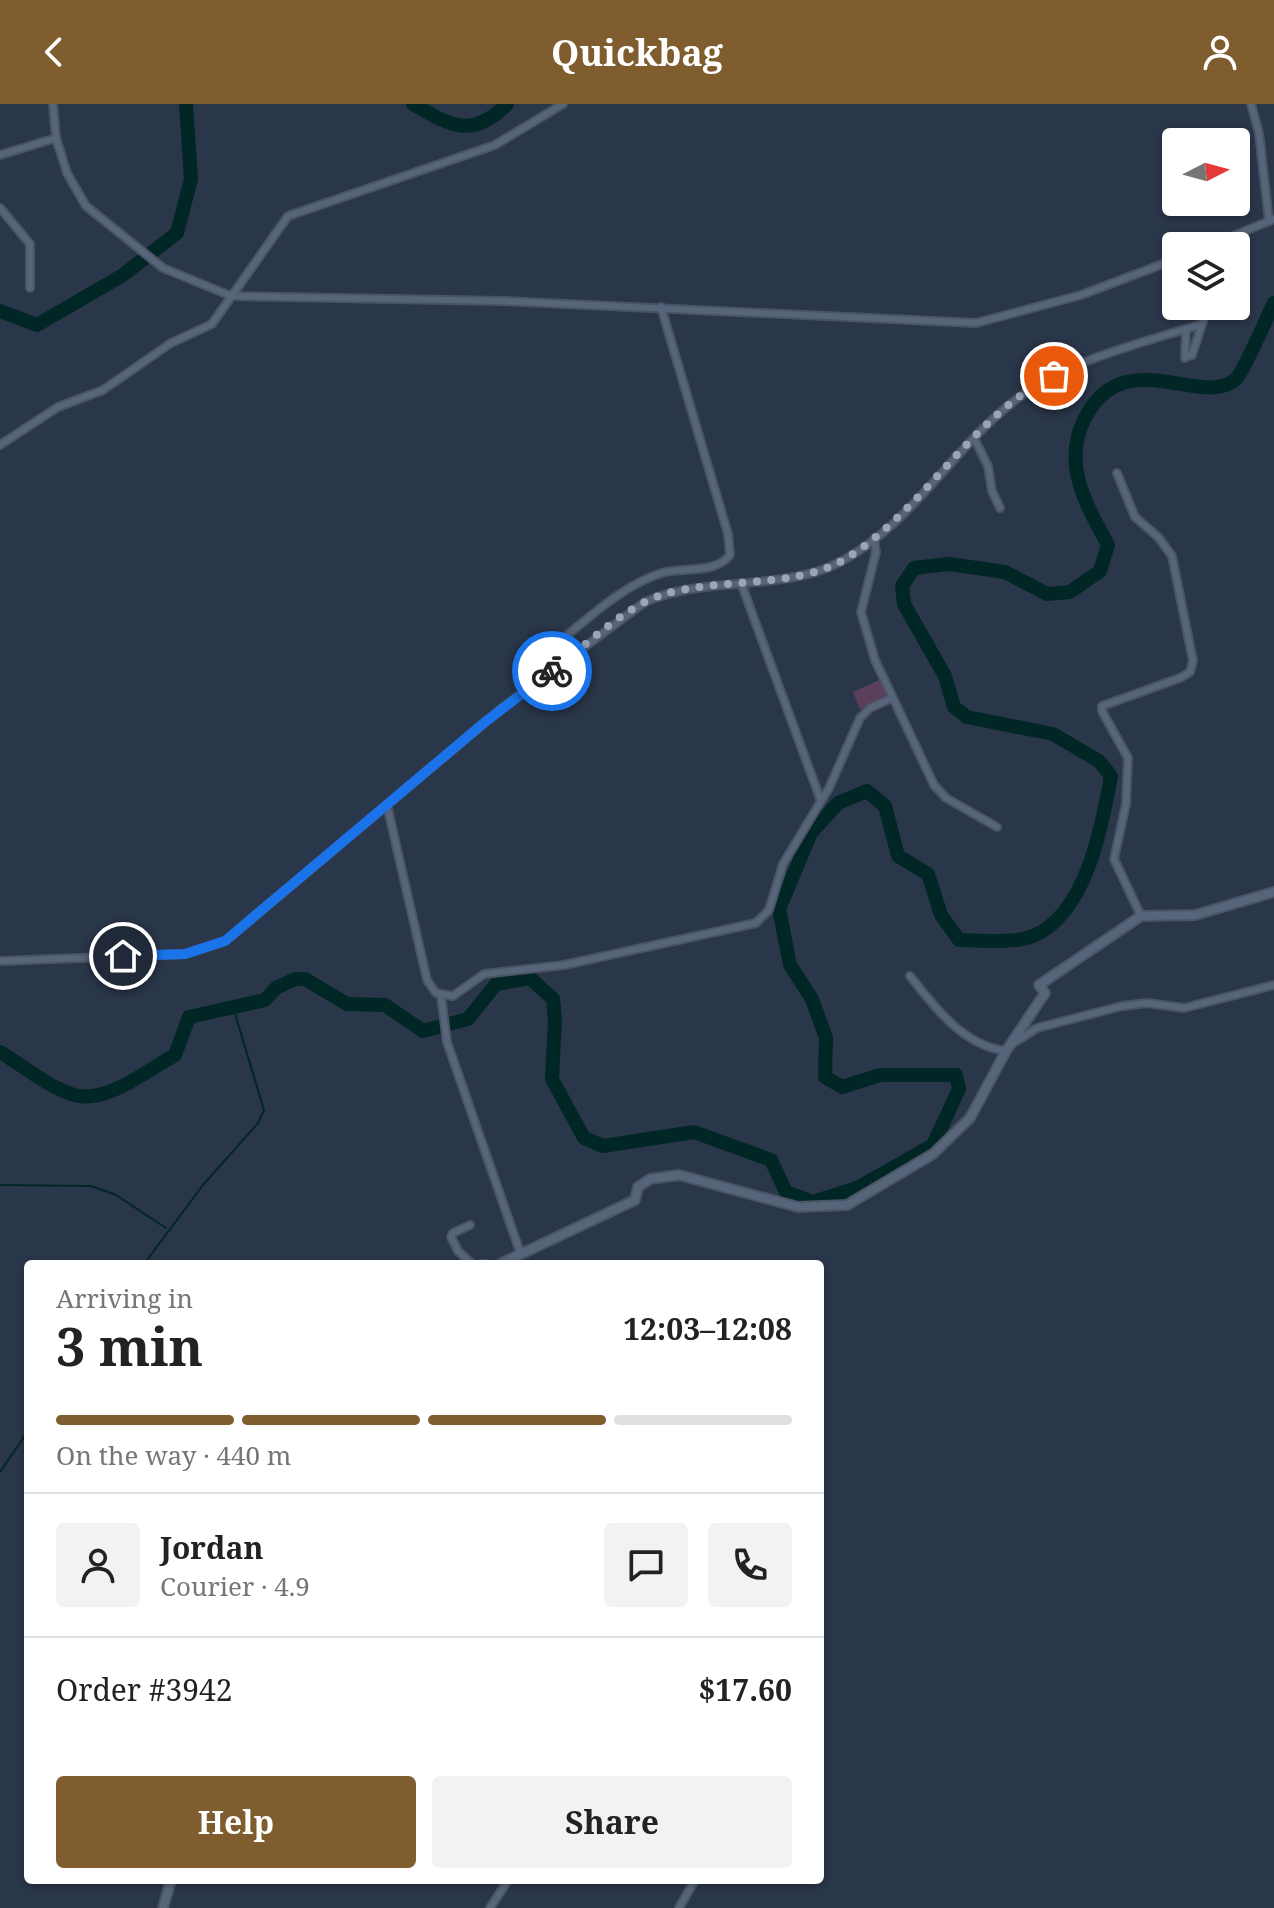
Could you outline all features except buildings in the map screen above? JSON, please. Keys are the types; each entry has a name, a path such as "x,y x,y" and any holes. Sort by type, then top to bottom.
{"street":[{"path":"53,104 56,138 80,198 96,216 163,268 231,296 661,307 976,323 1081,295 1162,264"},
{"path":"0,445 58,407 103,390 171,343 212,324 288,216 481,151 528,128 563,104"},
{"path":"1244,232 1271,220 1259,133 1251,104"},
{"path":"0,155 56,138"},
{"path":"0,208 30,244 30,288"},
{"path":"546,652 640,582 665,572 700,570 726,560 731,548 661,307"},
{"path":"1186,329 1185,359 1192,355 1203,320"},
{"path":"0,961 185,954 212,947 242,929 501,709 637,608 659,596 825,568 874,539 1019,397 1045,380 1202,324"},
{"path":"975,440 988,466 992,491 1000,508"},
{"path":"1117,473 1135,517 1159,538 1172,556 1193,661 1190,672 1180,678 1106,701 1102,706 1128,758 1129,767 1126,804 1114,859 1141,916"},
{"path":"874,539 876,552 861,612 892,698 939,792 997,827"},
{"path":"700,570 702,587"},
{"path":"741,583 821,801"},
{"path":"441,996 461,994 484,974 553,967 756,923 769,910 783,864 821,801 860,718 870,708 892,698"},
{"path":"387,805 427,980 441,996 444,1033 520,1252"},
{"path":"507,1260 635,1200 638,1187 650,1179 679,1175 798,1207 847,1205 945,1145 948,1137 970,1118 1007,1048 1045,993 1039,985 1141,916 1195,915 1274,892"},
{"path":"910,976 969,1038 984,1047 1007,1048 1037,1028 1122,1006 1147,1003 1184,1008 1274,985"},
{"path":"468,1260 458,1251 451,1237 470,1225"},
{"path":"163,1908 170,1884"},
{"path":"490,1908 505,1884"},
{"path":"679,1908 693,1884"}],"shaded area":[{"path":"882,679 890,697 860,709 853,692"}],"waterway":[{"path":"0,311 37,325 123,275 177,233 191,179 186,104"},
{"path":"413,104 449,123 460,125 483,122 507,104"},
{"path":"0,1052 44,1081 71,1094 97,1095 124,1085 175,1055 189,1017 265,1000 276,988 295,979 305,979 347,1004 385,1005 423,1031 468,1019 496,984 530,978 553,999 552,1079 584,1138 603,1146 694,1132 771,1160 786,1192 813,1202 857,1188 933,1145 959,1089 956,1075 880,1075 842,1087 825,1077 826,1038 812,999 790,965 779,909 811,833 838,803 867,791 885,806 898,856 928,874 941,915 959,940 1006,941 1025,938 1051,925 1079,889 1096,843 1111,776 1099,761 1053,734 967,717 954,707 945,676 904,604 902,586 914,568 949,564 1005,572 1047,594 1070,592 1100,571 1108,545 1085,500 1076,469 1078,437 1084,420 1100,397 1119,384 1140,380 1203,387 1221,386 1236,379 1274,303"},
{"path":"147,1260 203,1185 258,1123 264,1110 233,1007"},
{"path":"0,1185 91,1186 116,1195 166,1228"},
{"path":"0,1472 24,1437"}],"way so far":[{"path":"552,671 645,602 659,596 780,577 838,563 874,539 1012,403 1054,376"}],"route":[{"path":"123,956 185,954 225,941 485,722 552,671"}]}
